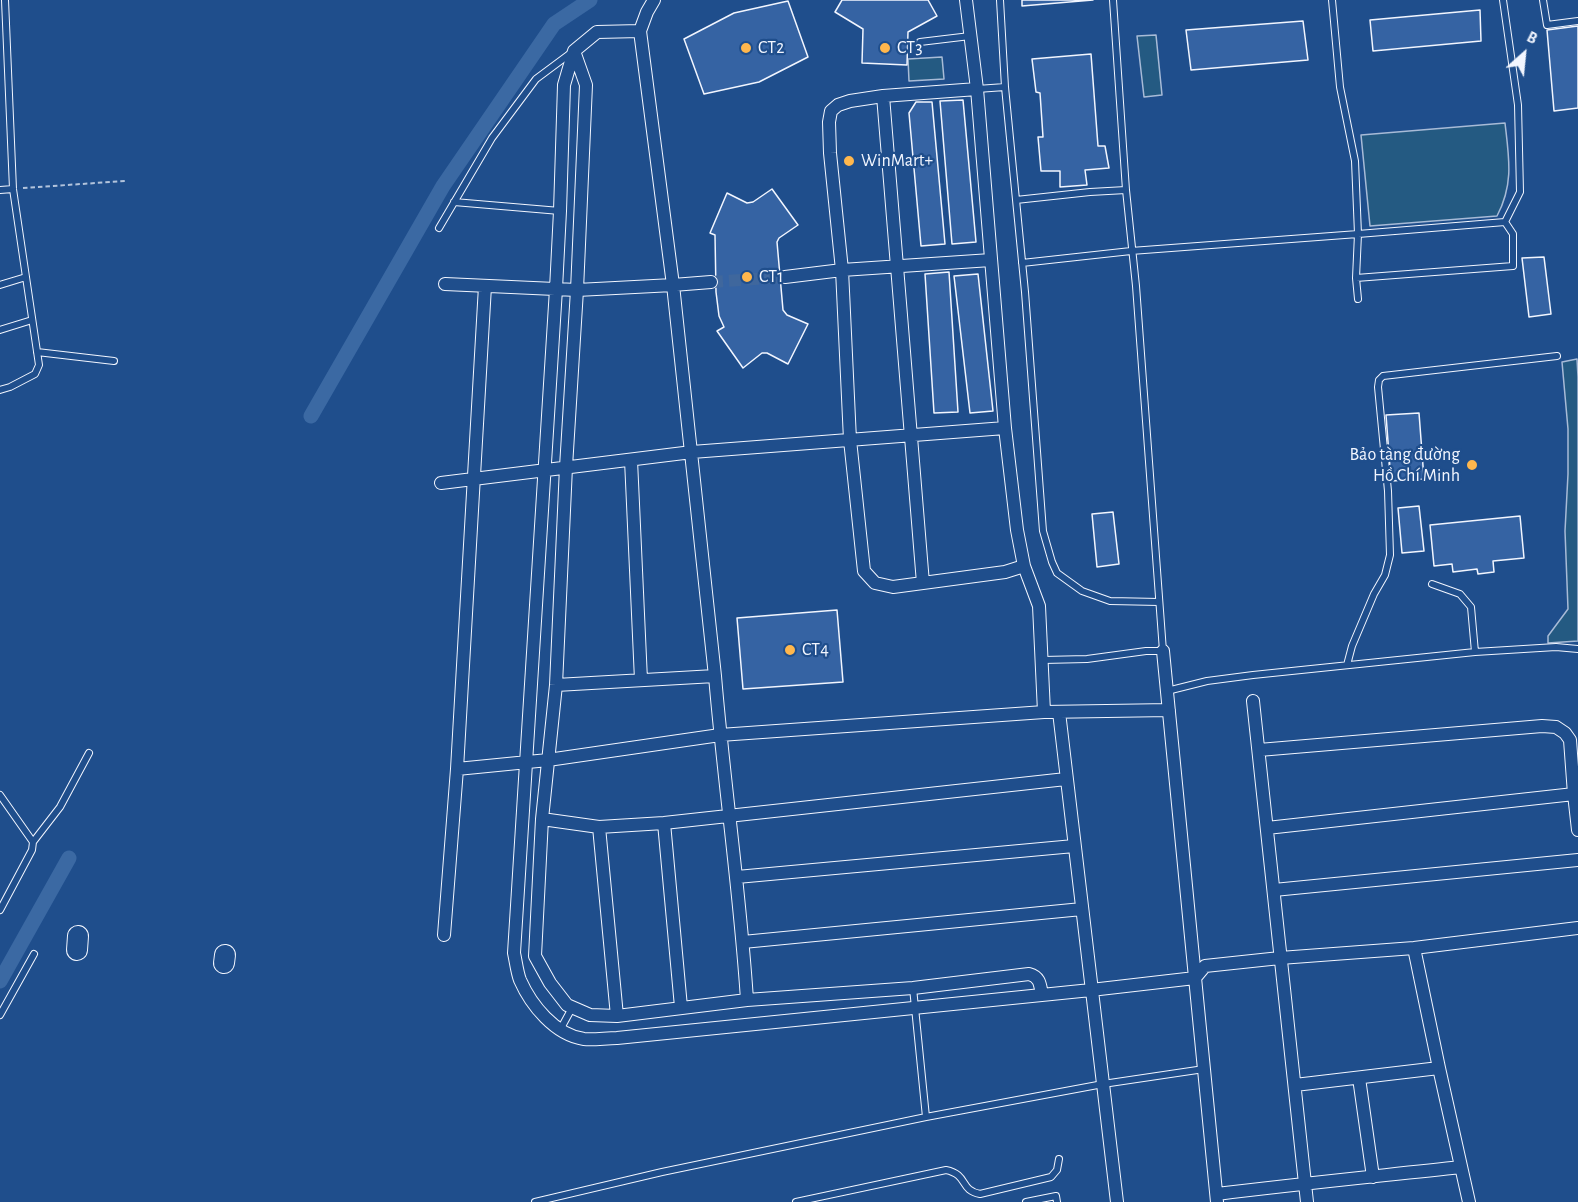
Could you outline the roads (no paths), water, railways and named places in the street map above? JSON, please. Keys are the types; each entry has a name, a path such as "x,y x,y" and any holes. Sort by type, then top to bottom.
{"street":[{"path":"654,0 646,12 640,31 692,452 743,942 747,1000"},
{"path":"966,0 977,89 1005,428 1017,530 1024,566 1039,606 1044,712"},
{"path":"640,31 597,32 574,51 564,85 560,211 546,470 514,953 519,979 532,1001 560,1030 582,1039 617,1038 1091,990 1195,978 1205,966 1414,948 1578,928"},
{"path":"574,51 585,85 577,290 556,685 542,819 535,956 550,983 567,1005 590,1015 617,1016 747,1000 913,988 1029,974 1036,976 1040,981 1042,995"},
{"path":"977,89 883,96 850,101 838,105 831,111 830,153 842,270 850,440 864,571 875,583 893,587 1005,572 1024,566"},
{"path":"883,96 923,583"},
{"path":"785,277 842,270 991,260"},
{"path":"445,284 577,290 711,282"},
{"path":"444,935 457,769 485,286"},
{"path":"441,483 692,452 1005,428"},
{"path":"631,460 641,680"},
{"path":"1163,651 1217,1198 1305,1183 1461,1167"},
{"path":"556,685 715,676"},
{"path":"1253,701 1307,1202"},
{"path":"457,769 548,760 720,735 1044,712 1169,710"},
{"path":"1059,712 1117,1202"},
{"path":"1258,750 1542,726 1556,727 1570,740 1578,830"},
{"path":"542,819 599,827 664,823 1066,779"},
{"path":"1267,828 1574,794"},
{"path":"664,823 681,1007"},
{"path":"599,827 617,1016"},
{"path":"736,877 1074,846"},
{"path":"1274,890 1578,860"},
{"path":"743,942 1082,909"},
{"path":"1414,948 1469,1202"},
{"path":"1295,1085 1439,1068"},
{"path":"1359,1078 1373,1177"}],"lane":[{"path":"0,390 35,374 39,365 13,189 5,0"},
{"path":"1000,0 1005,87 1022,263 1043,531 1057,573 1082,591 1110,601 1159,602"},
{"path":"1042,660 1087,659 1163,651 1113,0"},
{"path":"1332,0 1340,87 1355,161 1358,299"},
{"path":"1503,0 1518,105 1520,192 1505,222"},
{"path":"1543,0 1547,25 1578,21"},
{"path":"920,42 970,36"},
{"path":"439,228 492,138 536,79 574,51"},
{"path":"0,70 9,69"},
{"path":"977,89 1005,87"},
{"path":"0,190 13,189"},
{"path":"1016,200 1126,190"},
{"path":"454,202 560,211"},
{"path":"1022,263 1131,250 1505,222"},
{"path":"1356,278 1513,266 1513,234 1505,222"},
{"path":"0,283 26,277"},
{"path":"0,330 33,320"},
{"path":"37,352 114,361"},
{"path":"1347,665 1352,646 1374,594 1385,575 1390,555 1388,490 1379,380 1383,375 1557,356"},
{"path":"1432,584 1460,594 1471,606 1475,652"},
{"path":"1167,691 1207,681 1347,665 1475,652 1556,647 1578,649"},
{"path":"0,910 32,850 33,842 60,807 90,753"},
{"path":"0,795 33,842"},
{"path":"0,1015 34,954"},
{"path":"913,988 926,1118"},
{"path":"560,1030 572,1008"},
{"path":"535,1202 662,1172 926,1118 1102,1084 1204,1069"},
{"path":"796,1202 946,1170 956,1172 967,1189 980,1194 1051,1177 1057,1170 1059,1159"},
{"path":"1026,1202 1056,1196 1057,1202"}],"waterway":[{"path":"311,416 443,186 554,24 590,0"},
{"path":"0,981 69,858"}],"tunnel":[{"path":"711,282 785,277"}],"place":[{"name":"CT2","path":"746,48"},
{"name":"CT3","path":"885,48"},
{"name":"WinMart+","path":"849,161"},
{"name":"CT1","path":"747,277"},
{"name":"Bảo tàng đường Hồ Chí Minh","path":"1472,465"},
{"name":"CT4","path":"790,650"}]}
